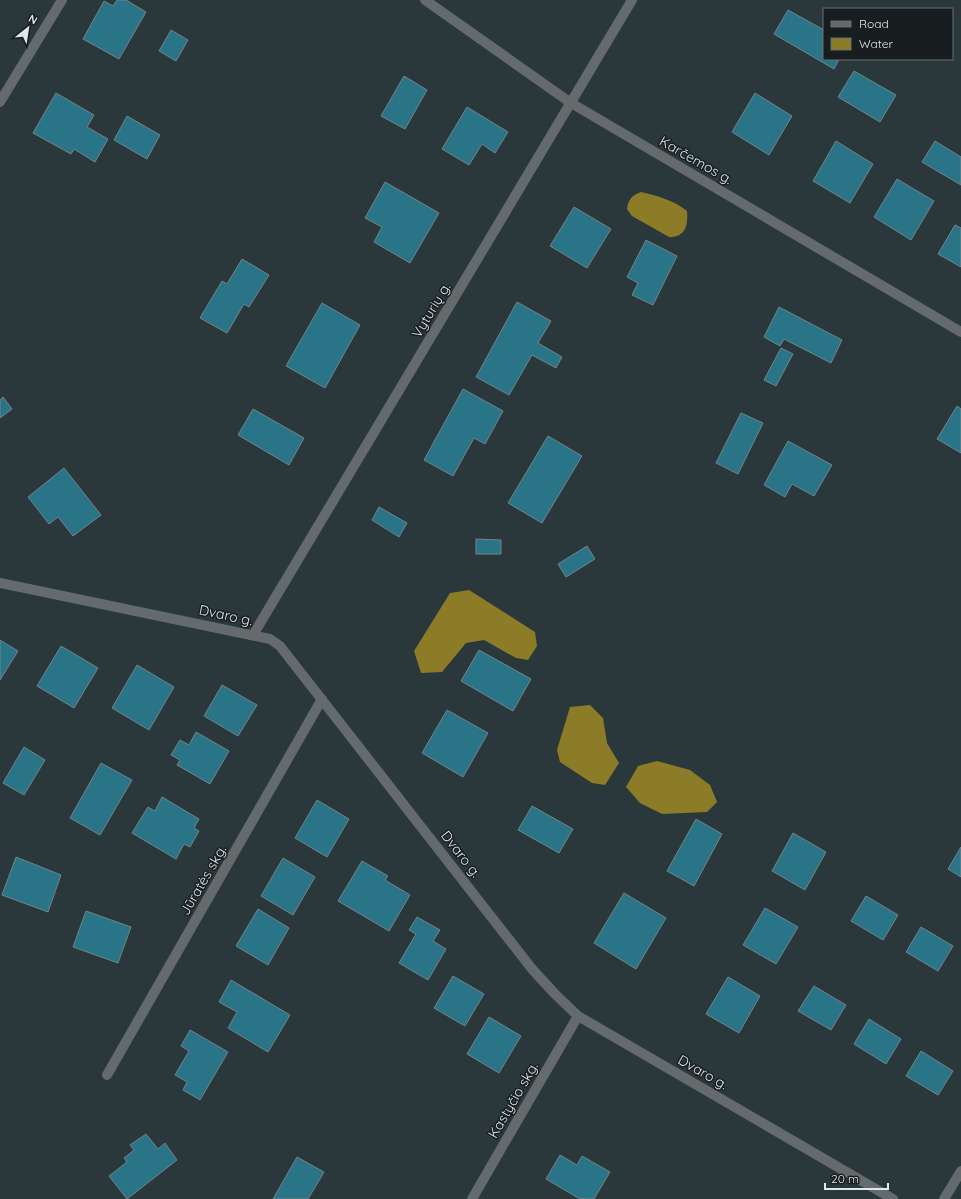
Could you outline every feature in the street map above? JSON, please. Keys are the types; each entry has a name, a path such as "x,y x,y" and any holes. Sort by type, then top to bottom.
{"street":[{"path":"0,102 62,0"},
{"name":"Karčemos g.","path":"425,0 571,103 961,332"},
{"name":"Vyturių g.","path":"253,635 632,0"},
{"name":"Dvaro g.","path":"0,582 270,639 280,646 532,969 578,1016 893,1199"},
{"name":"Jūratės skg.","path":"107,1075 322,699"},
{"name":"Kastyčio skg.","path":"472,1199 578,1016"},
{"path":"944,1199 961,1171"}],"water":[{"path":"641,192 671,201 687,211 685,229 679,235 669,237 632,216 627,209 628,203 633,196"},
{"path":"469,590 535,632 537,646 528,660 516,658 484,640 466,643 442,672 421,673 414,651 450,593"},
{"path":"590,705 603,718 607,743 619,763 605,785 592,783 560,762 557,750 570,707"},
{"path":"657,761 690,770 710,785 717,802 707,812 662,814 640,803 626,787 638,766"}],"building":[{"path":"117,0 126,0 146,12 119,59 83,39 104,1 113,6"},
{"path":"788,10 823,29 823,60 838,60 834,69 774,34"},
{"path":"171,30 188,40 176,61 159,51"},
{"path":"854,71 896,95 880,122 838,97"},
{"path":"404,76 427,90 405,129 381,116"},
{"path":"56,93 94,115 87,127 108,139 95,162 74,149 71,154 33,133"},
{"path":"755,93 792,116 769,155 732,132"},
{"path":"467,107 508,132 495,153 482,144 469,165 442,149"},
{"path":"127,116 160,135 147,159 114,140"},
{"path":"836,141 873,164 850,203 813,181"},
{"path":"935,141 961,157 961,185 922,162"},
{"path":"897,179 934,201 911,240 874,217"},
{"path":"385,182 439,213 410,263 374,242 382,227 365,218"},
{"path":"574,207 611,229 587,268 550,246"},
{"path":"955,225 961,228 961,267 938,254"},
{"path":"646,240 677,256 653,305 632,295 638,283 627,277"},
{"path":"242,259 269,275 249,307 244,304 227,333 200,318 222,281 227,284"},
{"path":"517,302 551,321 538,343 562,357 556,368 532,355 509,395 476,377"},
{"path":"322,303 360,325 325,388 286,366"},
{"path":"779,307 842,340 831,363 784,339 780,346 764,337"},
{"path":"781,348 793,354 776,386 764,380"},
{"path":"463,389 503,411 485,444 474,438 453,476 424,460"},
{"path":"3,397 12,409 0,418 0,400"},
{"path":"957,406 961,409 961,453 937,439"},
{"path":"253,409 304,438 289,465 238,435"},
{"path":"741,413 763,423 738,474 716,463"},
{"path":"548,436 582,456 542,523 508,503"},
{"path":"788,441 832,465 814,496 792,484 785,497 764,485"},
{"path":"64,468 101,515 73,536 58,517 49,524 28,497"},
{"path":"379,507 407,523 399,537 372,520"},
{"path":"476,539 501,540 501,554 476,554"},
{"path":"587,546 595,559 566,577 558,564"},
{"path":"0,640 18,651 0,680"},
{"path":"61,646 98,668 74,708 37,686"},
{"path":"479,650 531,679 513,711 461,681"},
{"path":"137,665 174,687 149,730 112,708"},
{"path":"222,685 257,705 238,736 204,716"},
{"path":"447,710 488,733 463,777 422,753"},
{"path":"196,732 229,751 210,784 177,765 180,760 171,755 180,740 189,745"},
{"path":"24,747 45,760 24,795 3,783"},
{"path":"101,763 132,780 100,835 70,818"},
{"path":"162,797 199,819 194,828 199,831 190,847 184,844 176,859 132,833 148,807 155,811"},
{"path":"317,800 349,819 327,857 295,838"},
{"path":"532,806 573,829 559,853 518,830"},
{"path":"696,819 722,834 694,886 667,871"},
{"path":"793,833 826,852 805,890 772,871"},
{"path":"961,847 961,877 948,869"},
{"path":"16,857 61,875 48,912 2,895"},
{"path":"283,858 315,877 293,915 261,896"},
{"path":"362,861 388,876 385,880 410,895 389,931 338,901"},
{"path":"624,893 666,918 636,969 594,943"},
{"path":"866,896 898,915 883,940 851,921"},
{"path":"765,908 798,927 776,964 743,945"},
{"path":"258,909 289,928 268,965 236,946"},
{"path":"86,911 131,927 118,963 73,947"},
{"path":"417,917 440,930 433,941 446,949 428,980 399,963 416,934 409,930"},
{"path":"921,927 953,946 938,971 906,952"},
{"path":"453,976 484,994 465,1026 434,1008"},
{"path":"728,977 760,996 739,1033 706,1014"},
{"path":"231,980 290,1015 268,1052 228,1028 237,1012 219,1002"},
{"path":"814,986 846,1005 831,1030 798,1011"},
{"path":"489,1017 521,1036 499,1073 467,1054"},
{"path":"869,1019 901,1039 886,1064 854,1044"},
{"path":"190,1030 228,1052 200,1100 183,1090 187,1082 175,1075 189,1051 181,1046"},
{"path":"921,1051 953,1071 938,1095 906,1076"},
{"path":"146,1134 158,1149 165,1143 177,1160 127,1199 109,1176 127,1162 124,1158 134,1150 130,1145"},
{"path":"560,1155 577,1165 582,1156 610,1172 594,1199 580,1199 546,1179"},
{"path":"297,1157 324,1172 308,1199 273,1199"}]}
